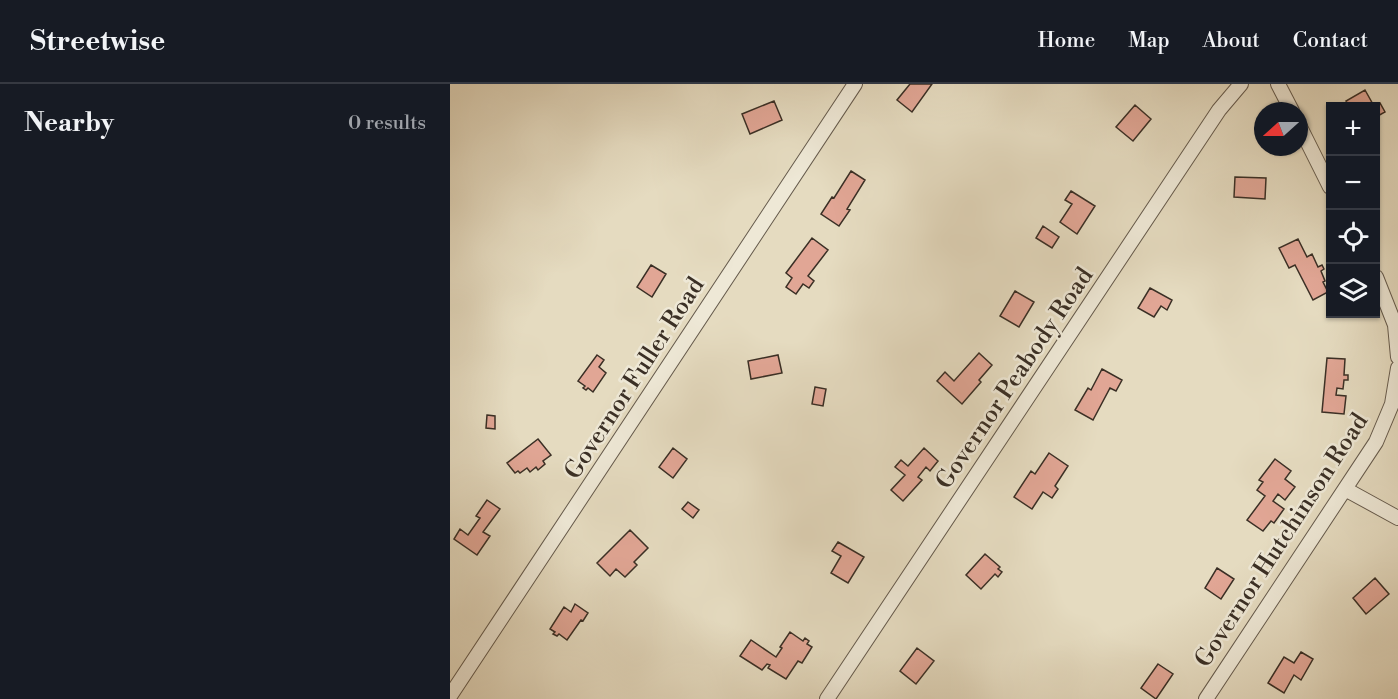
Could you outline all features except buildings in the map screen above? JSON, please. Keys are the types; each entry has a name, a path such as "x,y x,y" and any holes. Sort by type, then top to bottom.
{"street":[{"name":"Governor Fuller Road","path":"450,696 855,84"},
{"name":"Governor Peabody Road","path":"827,699 1219,110 1242,84"},
{"path":"1278,84 1287,102"},
{"path":"1308,143 1326,179"},
{"path":"1380,286 1395,324 1398,357"},
{"name":"Governor Hutchinson Road","path":"1206,699 1376,442 1392,404 1398,368"},
{"path":"1345,489 1398,518"}]}
